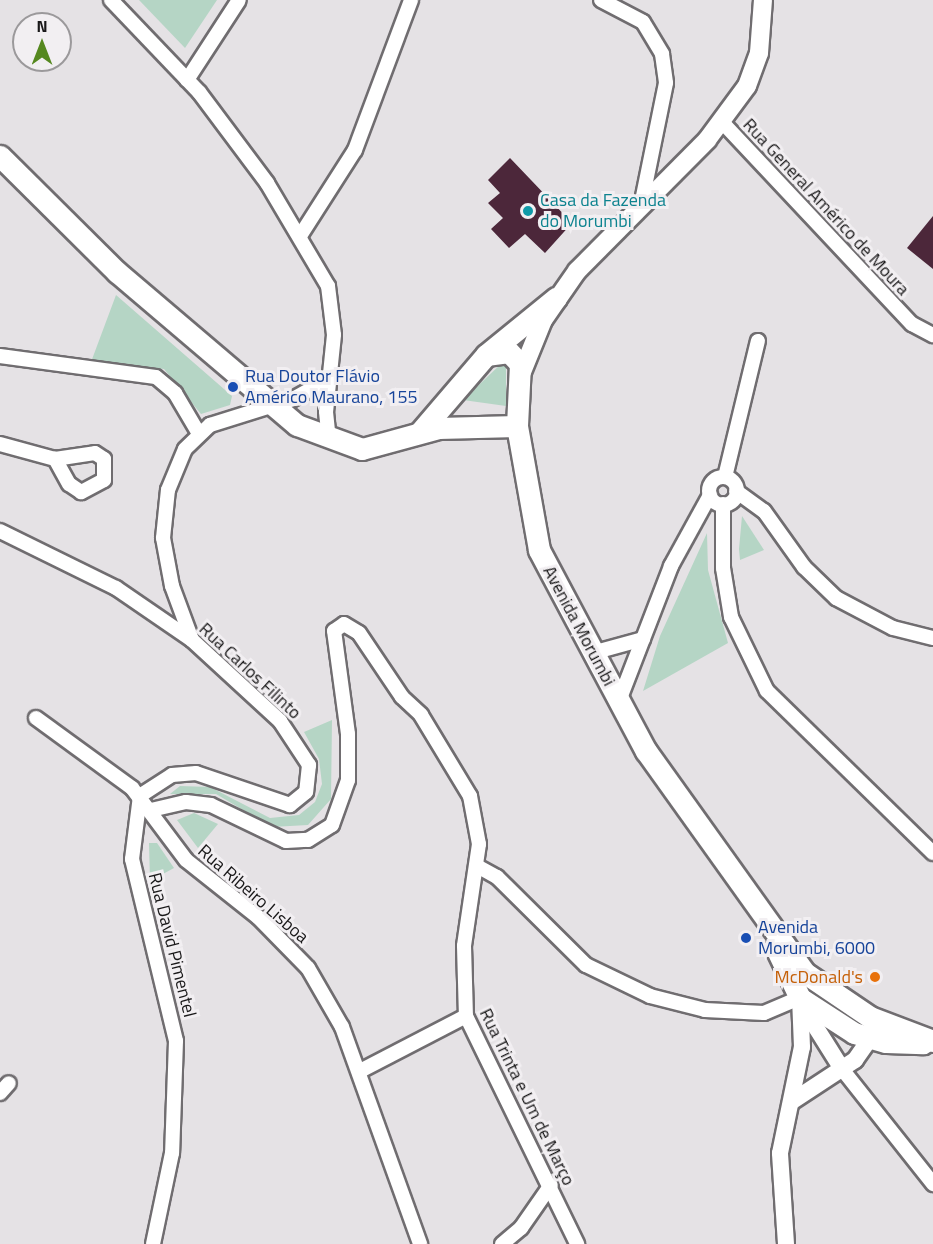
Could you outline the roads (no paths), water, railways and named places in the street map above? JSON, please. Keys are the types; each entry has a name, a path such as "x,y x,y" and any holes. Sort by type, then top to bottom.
{"main road":[{"name":"Avenida Morumbi","path":"763,0 759,53 747,86 723,123 642,201 556,298 522,372 517,426 539,550 646,751 771,933 821,987 873,1026 933,1042"},
{"path":"0,156 117,272 269,406 329,440 362,449 420,432 456,426 517,426"},
{"path":"420,432 486,355 556,298"},
{"path":"486,355 509,352 522,372"},
{"path":"447,402 456,426"},
{"name":"Avenida Morumbi","path":"771,933 800,998"},
{"path":"800,998 820,996 873,1026"}],"street":[{"path":"111,0 187,80 267,183 300,236 332,302 329,440"},
{"path":"187,80 239,0"},
{"path":"300,236 355,150 411,0"},
{"path":"601,0 643,22 662,54 665,90 642,201"},
{"name":"Rua General Américo de Moura","path":"723,123 912,324 933,335"},
{"path":"619,701 671,566 710,495 711,484 725,477 758,341"},
{"path":"0,356 156,377 175,393 198,432"},
{"path":"192,640 171,586 163,517 176,468 198,432 269,406 329,379"},
{"path":"0,444 55,459"},
{"path":"725,477 736,491 764,511 804,567 836,598 893,628 933,638"},
{"path":"736,491 723,504 723,567 731,617 767,691 933,853"},
{"path":"710,495 723,504"},
{"name":"Rua Carlos Filinto","path":"0,531 116,588 192,640 293,735 309,765 310,783 299,801 290,805 196,773 172,775 140,796"},
{"name":"Rua Trinta e Um de Março","path":"151,810 186,802 211,805 286,841 308,840 332,825 348,780 334,631 348,625 422,715 461,776 476,823 477,866 464,946 466,1016 551,1185 577,1244"},
{"path":"592,653 643,639"},
{"name":"Rua Ribeiro Lisboa","path":"36,718 140,796 186,860 278,935 308,968 337,1017 360,1071 420,1244"},
{"name":"Rua David Pimentel","path":"140,796 132,859 176,1041 172,1153 153,1244"},
{"path":"477,866 496,876 586,965 650,996 705,1010 765,1013 800,998"},
{"path":"800,998 842,1069 933,1184"},
{"path":"786,1244 780,1153 802,1047 800,998"},
{"path":"360,1071 466,1016"},
{"path":"791,1102 842,1069 873,1026"},
{"path":"502,1244 521,1228 551,1185"}],"place":[{"name":"Casa da Fazenda do Morumbi","path":"528,211"},
{"name":"Rua Doutor Flávio Américo Maurano, 155","path":"233,387"},
{"name":"Avenida Morumbi, 6000","path":"746,938"},
{"name":"McDonald's","path":"875,977"}]}
